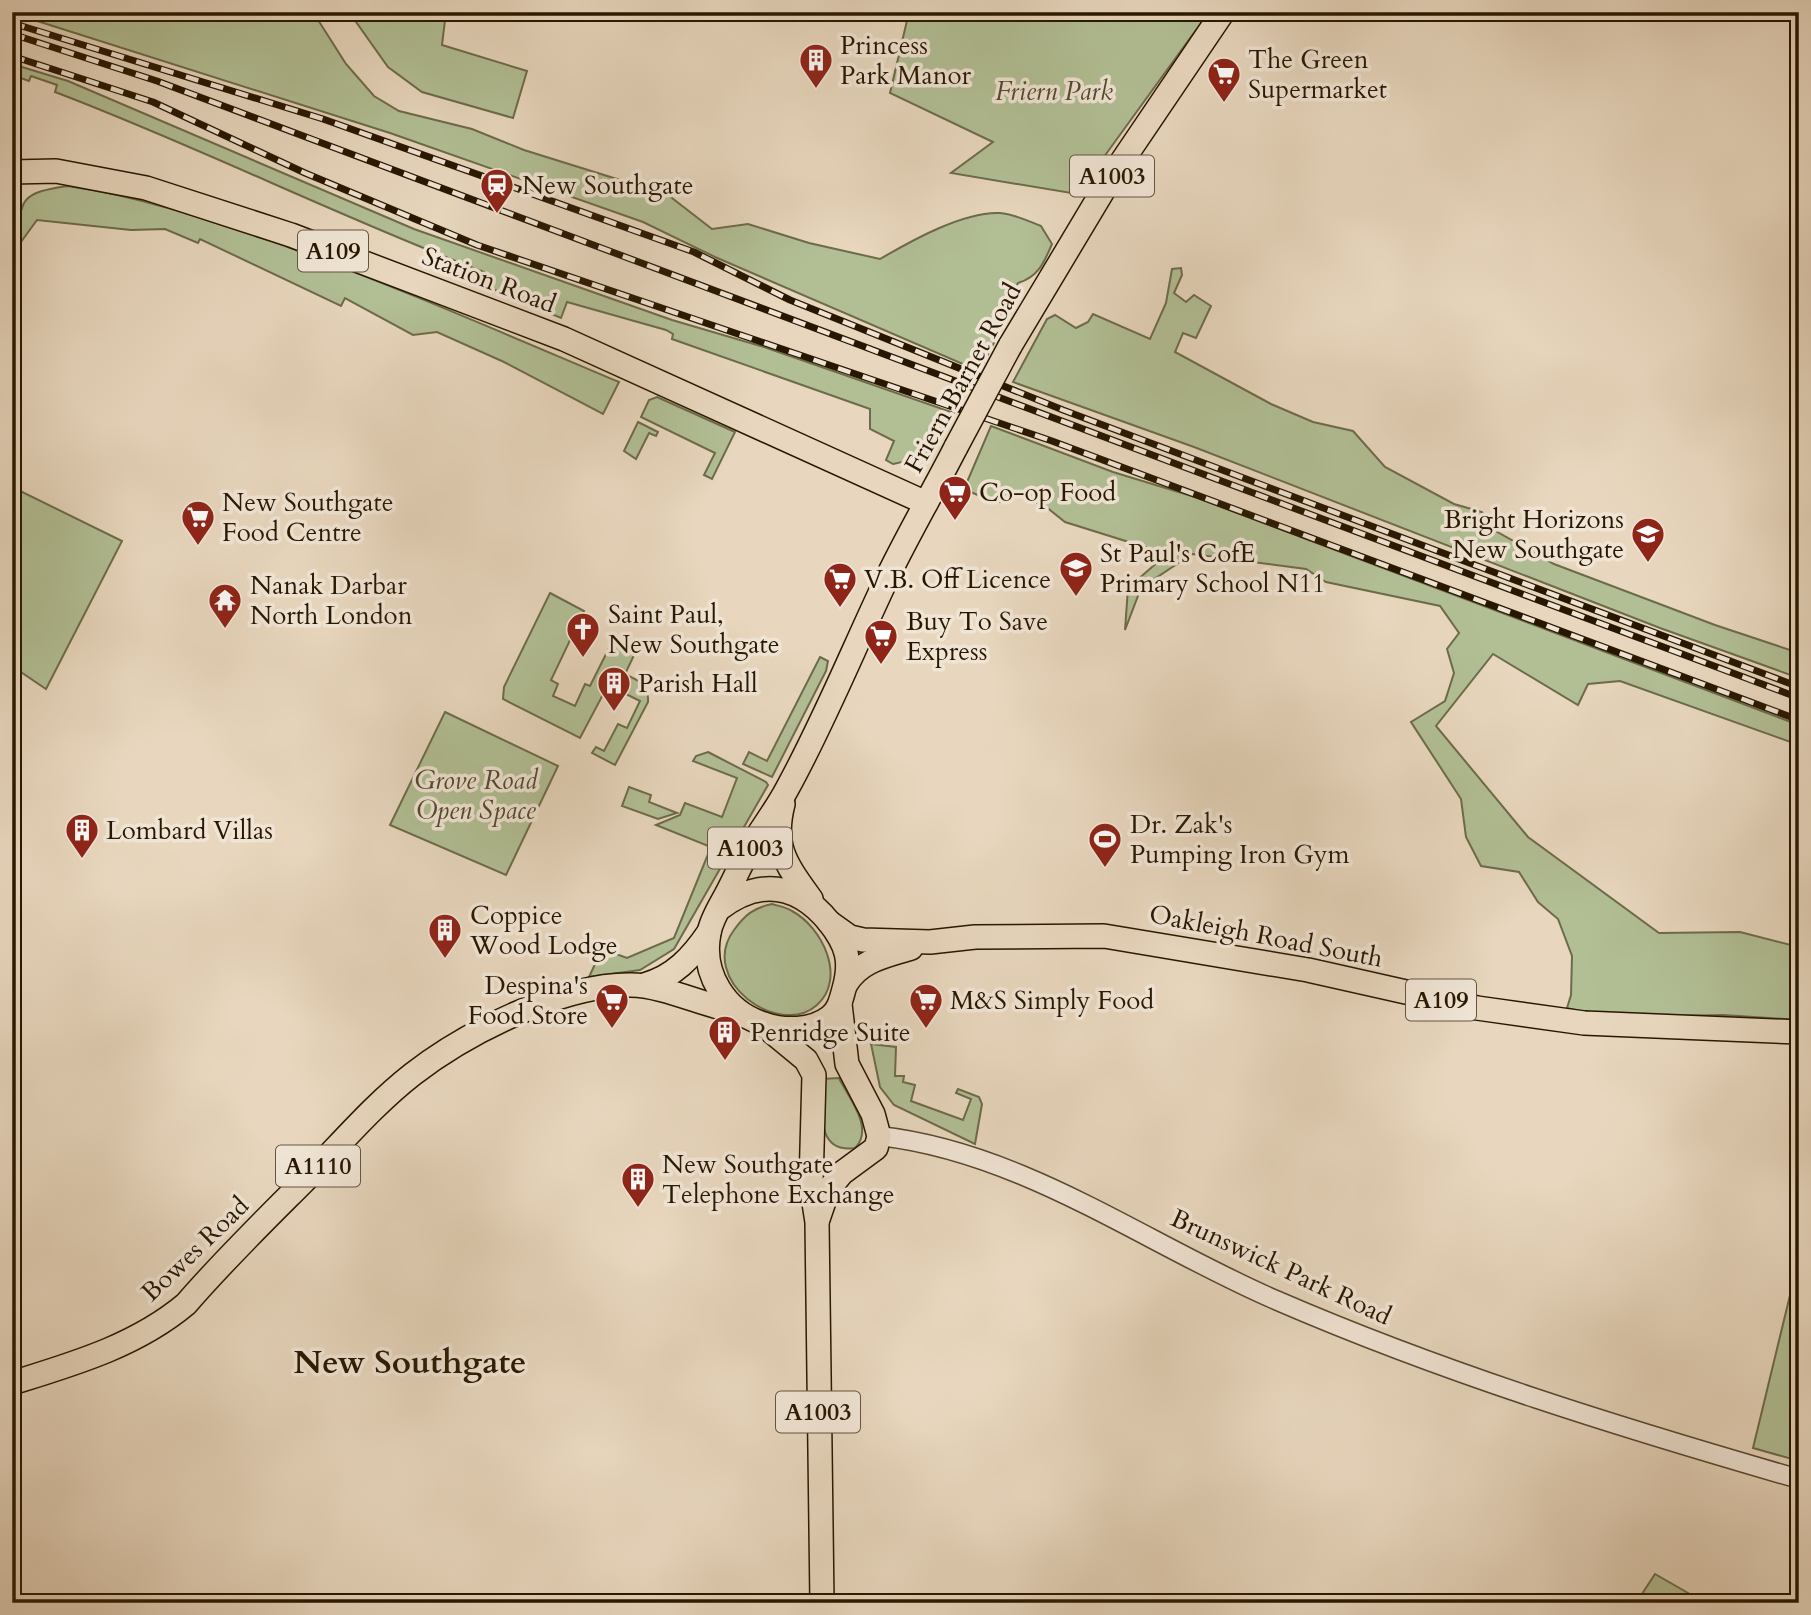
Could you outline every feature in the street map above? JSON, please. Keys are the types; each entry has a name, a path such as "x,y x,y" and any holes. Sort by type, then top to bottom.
{"main road":[{"name":"Friern Barnet Road","path":"719,909 752,844 787,790 890,572 1010,346 1110,179 1223,12"},
{"name":"Station Road","path":"12,172 56,171 146,188 290,235 564,339 926,503"},
{"name":"Friern Barnet Road","path":"787,790 777,827 779,847 788,866 822,914"},
{"name":"A1003","path":"817,1222 828,1190 859,1160 876,1148 878,1124 843,1051 843,994 849,954 822,914 793,891 767,889 734,897 719,909 709,932 708,963 712,976 728,1004 790,1045 812,1069 811,1184 817,1222 822,1603"},
{"name":"Oakleigh Road South","path":"822,914 850,937 863,940 930,942 975,937 1104,936 1308,970 1477,1008 1584,1023 1799,1032"},
{"name":"Bowes Road","path":"12,1383 112,1349 167,1320 186,1304 352,1129 424,1067 496,1025 555,1000 609,986 644,985 672,974 709,932"},
{"name":"Oakleigh Road South","path":"843,994 852,973 874,959 930,942"},
{"name":"Bowes Road","path":"644,985 711,1007 738,1012"},
{"name":"A1003","path":"762,1024 803,1028 831,1016 843,994"},
{"path":"811,1127 818,1143 834,1159 859,1160"}],"street":[{"name":"Brunswick Park Road","path":"879,1136 916,1139 1050,1187 1274,1300 1399,1352 1664,1441 1799,1479"}],"green space":[{"path":"313,12 346,64 374,96 399,111 472,129 524,150 668,195 712,229 748,224 809,243 880,259 954,222 1000,213 1041,226 1052,244 1040,268 1031,277 1018,283 1001,311 997,337 979,371 715,257 643,222 390,133 12,13"},
{"path":"349,12 446,12 442,45 527,71 513,118 422,92 388,67"},
{"name":"Friern Park","path":"909,12 1209,12 1077,194 951,173 993,142 890,93"},
{"path":"12,64 68,81 414,229 672,320 764,347 954,413 932,448 916,458 893,464 886,460 894,441 870,429 870,409 672,339 673,334 666,330 567,302 561,318 481,284 484,272 55,92 57,85 31,76 29,81 12,75"},
{"path":"68,186 146,202 274,242 405,292 619,382 603,414 504,362 437,332 413,335 345,298 341,306 200,239 198,243 165,229 131,230 37,220 18,246 20,218 25,201 40,192"},
{"path":"1181,268 1182,275 1174,293 1186,302 1194,295 1211,306 1196,338 1183,333 1175,352 1271,404 1313,422 1353,431 1385,467 1454,504 1482,512 1494,530 1554,564 1715,625 1799,653 1799,678 1660,628 1194,447 1013,382 1047,319 1055,315 1076,328 1088,322 1093,314 1150,339 1166,303 1172,269"},
{"path":"657,397 735,432 712,479 704,475 715,453 641,417 649,400"},
{"path":"638,422 658,432 656,436 649,433 636,459 624,451"},
{"path":"991,426 1113,472 1195,497 1799,725 1799,745 1620,681 1588,684 1578,705 1493,654 1436,726 1528,837 1659,933 1740,932 1799,947 1799,1020 1724,1015 1602,1017 1567,1008 1571,995 1572,956 1558,919 1538,902 1519,872 1481,866 1466,837 1461,799 1411,722 1445,701 1454,673 1447,649 1459,633 1440,606 1326,582 1306,569 1192,554 1141,588 1125,630 1128,588 1167,554 1065,522 1045,506 1008,490 1001,502 991,501 964,489"},
{"path":"12,487 122,541 46,689 12,666"},
{"path":"550,593 584,611 551,680 558,684 553,696 575,706 585,684 590,686 613,640 636,651 625,674 645,687 648,702 615,765 592,753 596,747 604,751 618,724 627,728 640,701 608,685 580,738 503,699 504,687"},
{"path":"820,657 828,661 826,671 772,777 743,764 749,752 767,761"},
{"name":"Grove Road Open Space","path":"445,712 558,766 506,875 390,825"},
{"path":"708,752 768,785 674,949 640,970 589,977 602,949 627,958 674,938 711,847 656,825 680,815 685,803 722,817 737,778 693,761 696,756"},
{"path":"629,787 651,795 649,802 677,813 658,819 622,806"},
{"path":"772,904 790,910 803,919 813,929 827,954 830,981 826,994 817,1005 801,1014 783,1015 764,1009 747,999 734,985 726,968 725,949 734,930 750,913"},
{"path":"871,1044 896,1047 895,1076 904,1076 903,1082 915,1085 911,1101 963,1120 971,1099 956,1093 958,1089 979,1097 982,1104 975,1144 894,1105 880,1087"},
{"path":"839,1078 861,1122 860,1140 855,1148 842,1148 833,1144 823,1127 821,1079"},
{"path":"1799,1258 1799,1461 1753,1448"},
{"path":"1655,1574 1702,1601 1705,1603 1636,1603"}],"railway":[{"path":"12,23 323,119 694,252 790,300 1063,410 1799,687"},
{"path":"12,34 157,81 1799,698"},
{"path":"12,56 153,102 305,173 477,245 1052,441 1799,720"}],"place":[{"name":"Princess Park Manor","path":"816,90"},
{"name":"The Green Supermarket","path":"1224,104"},
{"name":"New Southgate","path":"497,215"},
{"name":"Co-op Food","path":"955,522"},
{"name":"New Southgate Food Centre","path":"198,547"},
{"name":"Bright Horizons New Southgate","path":"1648,564"},
{"name":"St Paul's CofE Primary School N11","path":"1076,598"},
{"name":"V.B. Off Licence","path":"840,609"},
{"name":"Nanak Darbar North London","path":"225,630"},
{"name":"Saint Paul, New Southgate","path":"583,659"},
{"name":"Buy To Save Express","path":"881,666"},
{"name":"Parish Hall","path":"614,713"},
{"name":"Lombard Villas","path":"82,860"},
{"name":"Dr. Zak's Pumping Iron Gym","path":"1105,869"},
{"name":"Coppice Wood Lodge","path":"445,960"},
{"name":"Despina's Food Store","path":"612,1030"},
{"name":"M&S Simply Food","path":"926,1030"},
{"name":"Penridge Suite","path":"725,1062"},
{"name":"New Southgate Telephone Exchange","path":"638,1209"}],"district":[{"name":"New Southgate","path":"410,1362"}]}
